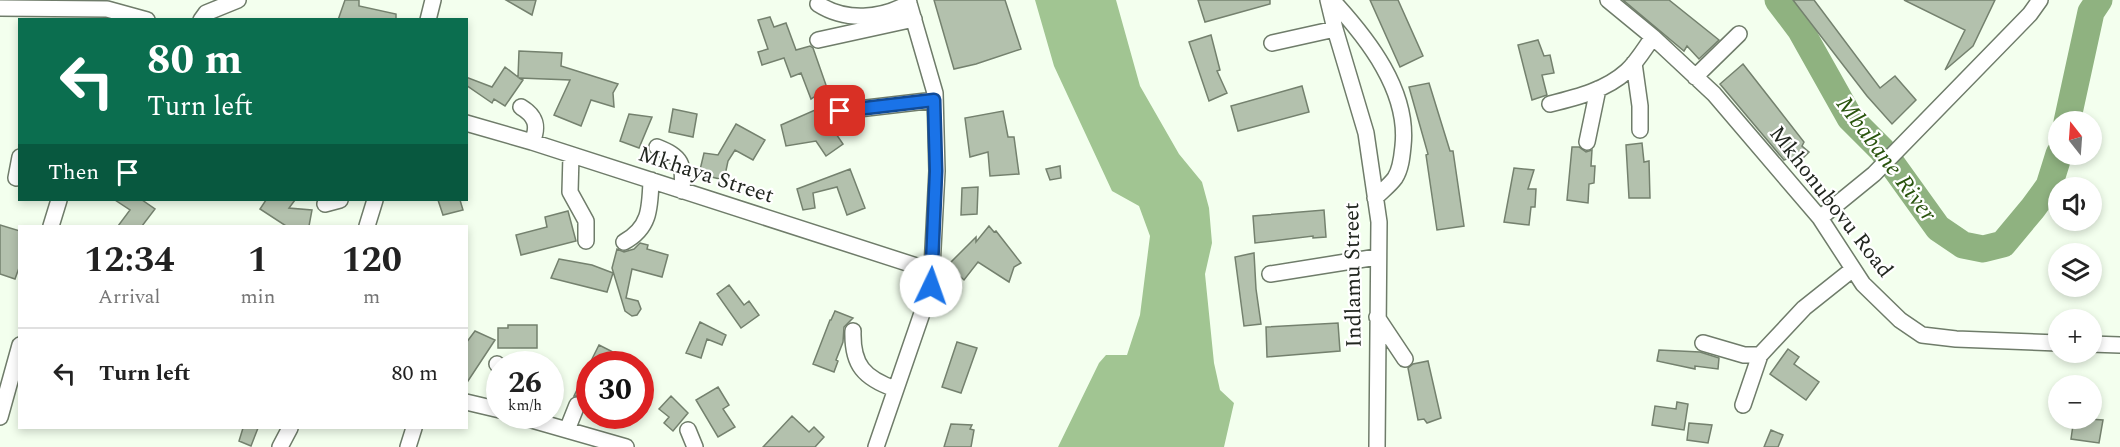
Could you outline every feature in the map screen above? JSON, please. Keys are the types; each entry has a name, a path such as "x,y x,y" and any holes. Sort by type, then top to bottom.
{"street":[{"path":"202,18 206,13 238,0"},
{"path":"428,18 433,0"},
{"path":"1330,0 1360,31 1386,72 1398,100 1405,133 1402,159 1395,178 1376,198"},
{"name":"Indlamu Street","path":"1330,0 1335,29 1366,133 1379,222 1377,447"},
{"name":"Mkhonubovu Road","path":"1608,0 1653,37 1714,94 1820,218 1863,284 1900,320 1922,335 1956,339 2048,343"},
{"path":"1820,218 1874,174 2030,14 2040,0"},
{"path":"818,4 831,12 855,17 878,15 896,10 909,2 934,93 936,171 931,286 876,447"},
{"path":"0,8 54,14 103,9 139,18"},
{"path":"818,40 914,19"},
{"path":"1272,43 1335,29"},
{"path":"1695,76 1739,34"},
{"path":"1550,104 1579,97 1610,84 1629,69 1653,37"},
{"path":"1634,63 1640,106 1640,130"},
{"path":"1587,142 1598,89"},
{"path":"824,113 934,100"},
{"path":"521,107 530,112 536,122 536,132 532,142"},
{"name":"Mkhaya Street","path":"468,124 571,154 932,271"},
{"path":"657,147 674,154 678,159 683,177 682,190"},
{"path":"571,154 570,192 586,221 586,241"},
{"path":"16,178 18,168"},
{"path":"624,242 632,238 644,226 650,199 651,180"},
{"path":"56,224 59,201"},
{"path":"367,225 375,201"},
{"path":"1270,274 1377,257"},
{"path":"1743,405 1760,355 1804,308 1853,270"},
{"path":"1377,317 1405,359"},
{"path":"854,331 853,347 859,365 868,377 895,389"},
{"path":"1703,343 1744,355 1760,355"},
{"path":"2102,344 2120,345"},
{"path":"0,417 18,352"},
{"path":"468,402 486,407"},
{"path":"567,430 576,408"},
{"path":"280,447 289,429"},
{"path":"408,447 414,429"},
{"path":"564,429 587,441 626,447"},
{"path":"688,430 696,447"}],"green space":[{"path":"1035,0 1116,0 1140,86 1179,154 1202,182 1209,208 1212,243 1205,274 1214,363 1220,390 1234,403 1224,447 1058,447 1099,363 1106,355 1127,355 1140,315 1150,236 1139,206 1112,191 1054,66"}],"building":[{"path":"345,0 359,0 359,6 396,14 396,18 339,18"},
{"path":"506,0 536,0 532,15"},
{"path":"934,0 1005,0 1021,49 954,69"},
{"path":"1198,0 1270,0 1270,4 1205,22"},
{"path":"1370,0 1398,0 1423,56 1400,67"},
{"path":"1623,0 1669,0 1719,40 1699,59 1687,46 1684,51"},
{"path":"1793,0 1814,0 1880,88 1895,76 1916,100 1892,124 1867,96"},
{"path":"1904,0 1995,0 1973,46 1945,70 1965,30"},
{"path":"770,17 774,27 786,23 796,50 810,46 813,48 827,88 811,99 801,73 791,77 784,58 762,65 758,52 768,49 758,20"},
{"path":"1211,35 1220,70 1217,71 1227,93 1209,101 1189,42"},
{"path":"1538,40 1544,56 1550,55 1554,73 1542,75 1547,95 1532,100 1518,45"},
{"path":"519,51 562,53 561,66 618,84 613,93 614,107 591,100 581,126 554,115 570,80 519,78 523,80 505,106 494,99 492,103 468,86 468,78 492,87 505,67 518,77"},
{"path":"1743,64 1804,142 1802,146 1809,152 1796,165 1789,158 1784,160 1720,84"},
{"path":"1429,83 1450,151 1453,151 1464,226 1437,230 1426,155 1428,154 1409,87"},
{"path":"1302,86 1309,112 1238,131 1231,106"},
{"path":"673,109 697,114 693,137 669,132"},
{"path":"815,110 817,119 821,122 828,122 843,144 826,156 816,141 786,146 781,125"},
{"path":"1003,111 1008,137 1014,137 1019,174 990,176 988,152 970,157 965,118"},
{"path":"629,114 652,117 639,148 620,141"},
{"path":"736,124 765,140 753,160 735,150 728,161 724,180 699,174 704,153 718,155"},
{"path":"1642,143 1644,162 1649,161 1650,198 1629,198 1626,145"},
{"path":"1572,147 1579,147 1586,152 1592,150 1591,166 1595,166 1594,183 1589,184 1588,203 1567,200"},
{"path":"1060,166 1061,178 1050,180 1046,169"},
{"path":"1514,168 1534,170 1528,189 1536,189 1535,207 1531,207 1529,225 1504,222"},
{"path":"850,169 865,208 847,215 837,187 813,193 815,208 803,210 797,189"},
{"path":"978,187 977,214 961,215 962,188"},
{"path":"116,201 143,201 155,209 143,225 119,225 130,210"},
{"path":"265,201 294,201 289,208 312,210 309,225 284,225 260,209"},
{"path":"438,201 460,201 463,210 443,215"},
{"path":"1324,210 1326,237 1313,238 1313,236 1255,243 1253,216"},
{"path":"568,211 576,241 521,255 516,235 547,227 545,217"},
{"path":"0,225 18,230 18,271 15,279 0,274"},
{"path":"989,226 994,232 996,231 1021,263 1014,267 1009,282 978,262 964,280 948,265 976,237 976,242"},
{"path":"640,243 648,245 647,249 668,255 662,277 632,269 626,298 638,301 641,309 637,315 632,316 625,311 612,268 617,249 624,252 634,249"},
{"path":"1254,253 1261,324 1244,326 1235,257"},
{"path":"559,259 592,265 613,273 607,292 551,278"},
{"path":"729,285 744,305 749,301 759,315 741,328 717,294"},
{"path":"835,311 853,318 844,327 843,342 834,372 813,364"},
{"path":"700,322 726,335 722,345 707,339 701,358 686,353"},
{"path":"1338,323 1340,351 1267,357 1266,327"},
{"path":"508,325 537,325 537,348 498,348 498,328 508,328"},
{"path":"475,331 495,340 468,381 468,340"},
{"path":"957,342 977,348 961,393 942,387"},
{"path":"599,345 611,351 596,351"},
{"path":"1788,349 1799,357 1794,364 1819,382 1806,400 1770,374"},
{"path":"1659,350 1700,352 1719,358 1718,369 1695,366 1695,369 1657,361"},
{"path":"1428,361 1441,418 1427,423 1424,419 1418,420 1408,368 1413,364"},
{"path":"718,387 729,405 723,409 735,427 718,437 696,400"},
{"path":"671,396 688,413 673,431 664,423 669,417 659,409"},
{"path":"1677,402 1688,404 1684,430 1652,425 1655,406 1676,409"},
{"path":"792,416 809,432 814,427 824,437 815,447 763,447"},
{"path":"1689,423 1712,425 1708,443 1687,440"},
{"path":"951,424 972,425 970,429 974,430 971,447 944,447"},
{"path":"243,429 258,429 251,446 239,441"},
{"path":"2072,429 2101,429 2099,443 2071,439"},
{"path":"1771,430 1783,435 1778,447 1764,447"}],"waterway":[{"name":"Mbabane River","path":"1778,0 1800,29 1850,118 1882,150 1938,228 1963,245 1983,249 2003,244 2049,186 2056,165"},
{"name":"Mbabane River","path":"2069,111 2091,12 2099,0"}],"route":[{"path":"840,111 934,100 936,171 931,286"}]}
